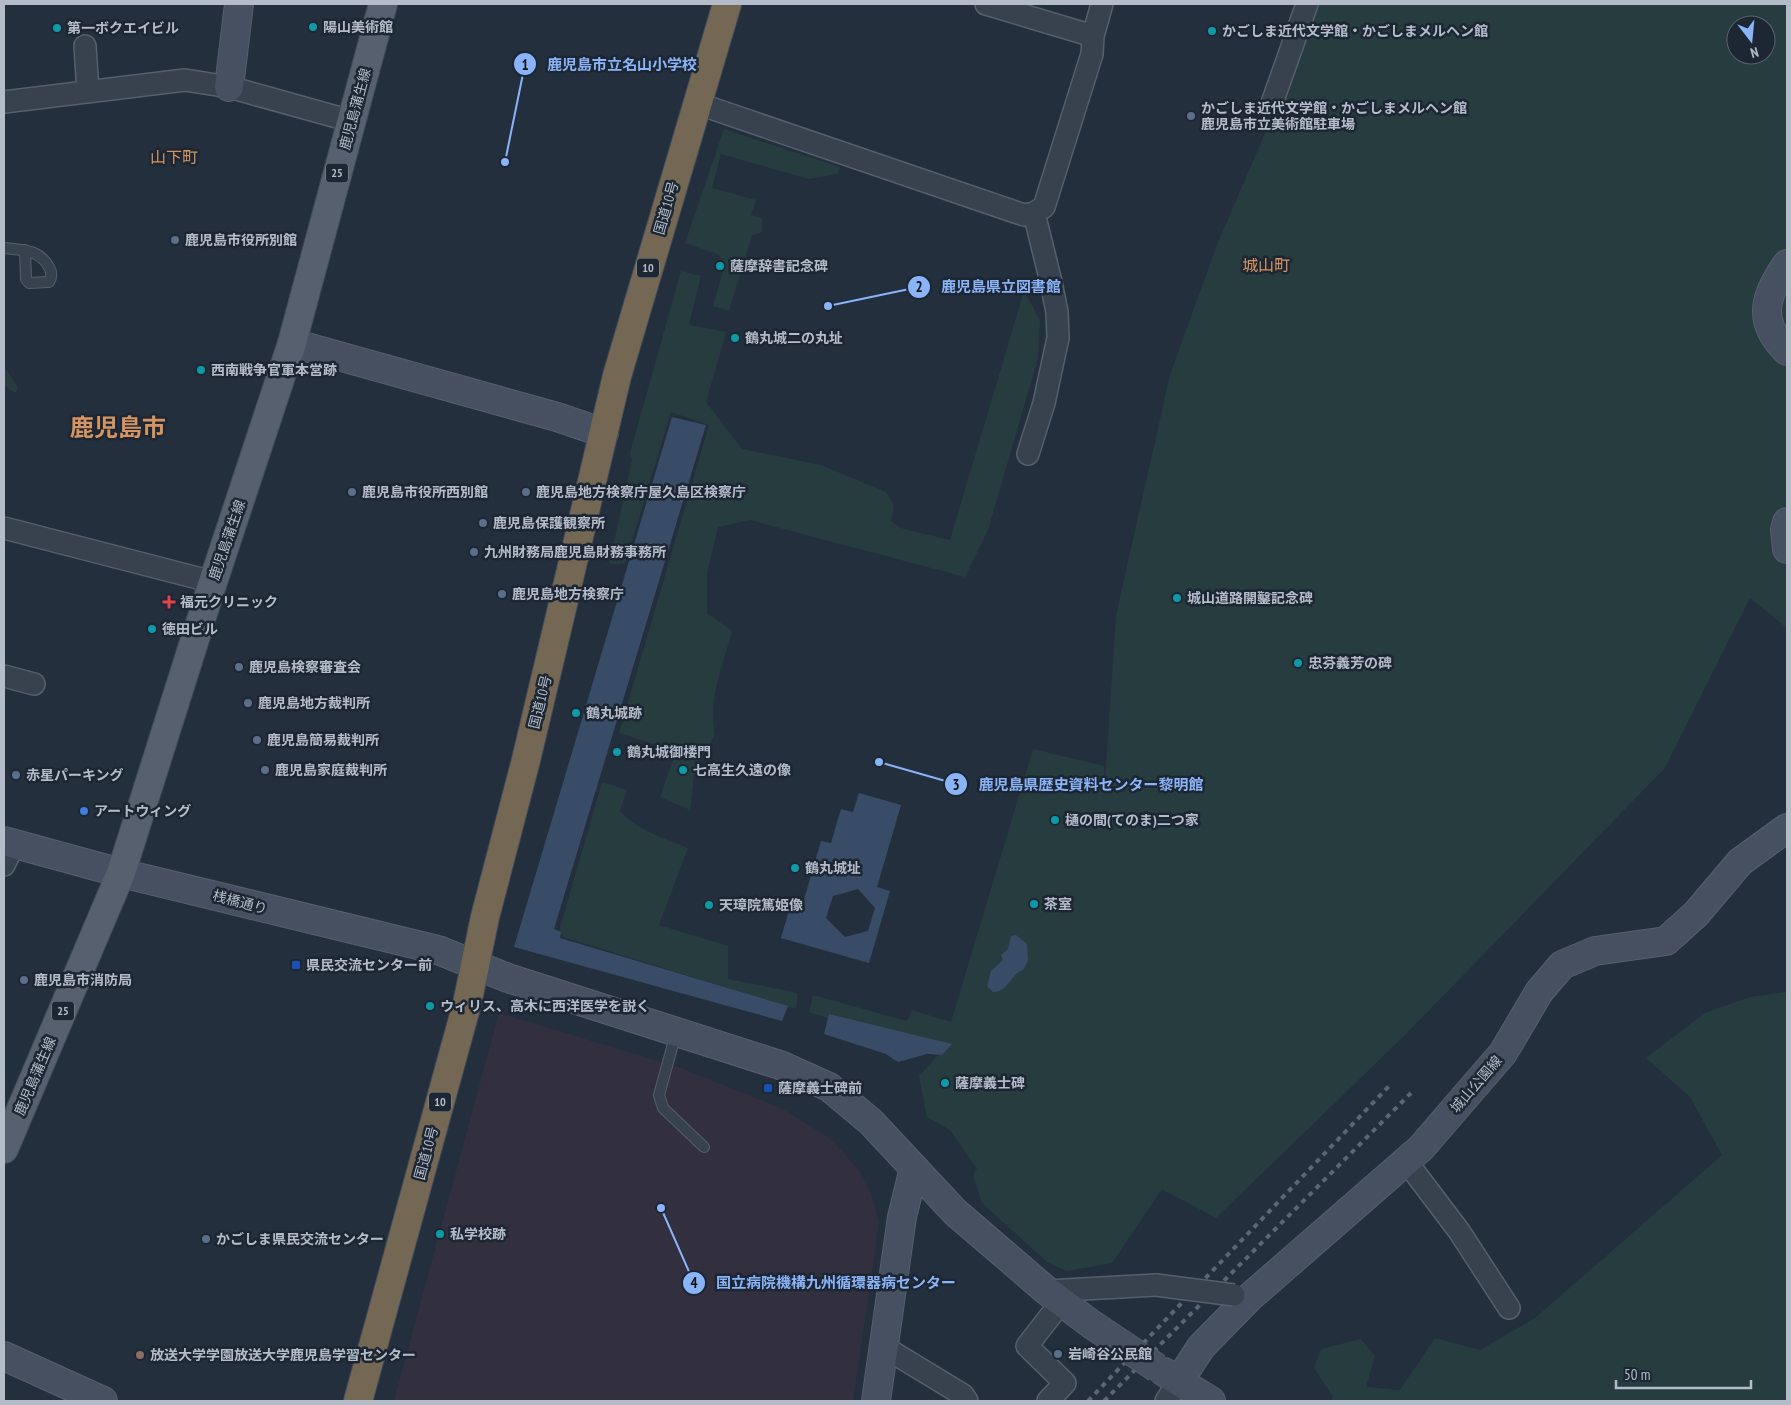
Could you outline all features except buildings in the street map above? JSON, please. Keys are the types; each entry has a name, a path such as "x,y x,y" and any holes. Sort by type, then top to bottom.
{"highway":[{"name":"国道10号","path":"358,1401 464,1015 617,376 726,4"}],"main road":[{"name":"鹿児島蒲生線","path":"4,1149 121,873 213,582 292,343 383,4"}],"street":[{"path":"229,88 239,4"},
{"path":"986,4 1092,36"},
{"path":"696,104 1024,215 1034,213 1044,207 1092,54 1092,36 1102,4"},
{"path":"1272,103 1307,4"},
{"path":"85,46 88,92"},
{"path":"4,102 185,80 229,88 351,121"},
{"path":"1028,454 1044,403 1058,338 1057,312 1034,213"},
{"path":"1787,264 1772,286 1766,305 1768,323 1780,344 1787,351"},
{"path":"292,343 558,417 604,433"},
{"path":"1787,522 1785,530 1787,549"},
{"path":"4,528 213,582"},
{"path":"4,676 34,684"},
{"name":"城山公園線","path":"1167,1384 1201,1347 1242,1296 1421,1148 1503,1054 1539,992 1562,965 1595,951 1666,941 1696,914 1740,862 1787,828"},
{"name":"桟橋通り","path":"7,850 121,873 426,947 508,978 780,1065 829,1087 871,1122 955,1212 1055,1296 1167,1384 1211,1401"},
{"path":"1406,1161 1458,1231 1509,1308"},
{"path":"876,1401 902,1217 914,1168"},
{"path":"1048,1401 1065,1383 1027,1346 1055,1296 1156,1285 1242,1296"},
{"path":"884,1347 963,1395 967,1401"},
{"path":"4,1356 103,1401"}],"lane":[{"path":"4,248 25,250"},
{"path":"676,1032 659,1096 663,1108 704,1147"}],"shaded area":[{"path":"499,1013 678,1067 781,1108 826,1136 840,1149 860,1172 871,1194 879,1222 853,1401 394,1401"}],"green space":[{"path":"1316,4 1787,4 1787,628 1750,598 1664,769 1405,1035 1216,1218 1162,1189 1112,1263 1067,1271 1047,1262 982,1203 973,1175 977,1169 950,1130 927,1117 919,1076 939,1054 809,1012 813,995 907,1021 912,1010 951,1022 1033,749 1104,766 1105,784 1116,615 1170,375 1218,242 1286,85"},
{"path":"724,129 840,167 838,174 809,179 721,154 712,188 756,200 751,215 762,218 762,232 752,235 729,311 713,306 725,264 718,254 685,243"},
{"path":"681,271 701,276 689,325 726,332 706,402 742,449 821,465 886,492 894,506 891,521 901,528 950,540 1024,291 1040,320 1038,358 988,530 965,577 750,520 718,527 707,574 707,613 732,631 715,696 713,722 715,734 694,775 690,813 688,809 660,797 676,751 619,733 709,425 671,412 625,564 609,564 632,460 630,453"},
{"path":"4,367 18,387 16,393 4,386"},
{"path":"602,782 627,790 620,811 627,818 652,833 688,848 659,925 728,946 728,979 798,993 796,1009 563,937 559,931"},
{"path":"1787,992 1787,1401 1331,1401 1333,1397 1314,1368 1321,1349 1361,1339 1375,1356 1366,1387 1400,1390 1435,1338 1480,1350 1535,1318 1722,1155 1690,1097 1646,1058 1705,1013 1750,997"}],"water":[{"path":"672,417 706,425 554,929 561,932 560,938 788,1006 782,1021 514,947"},
{"path":"859,793 901,805 877,887 890,891 869,963 781,938 792,900 803,903 821,841 831,843 841,809 853,812","holes":["858,889 875,908 868,931 845,937 826,918 833,896"]},
{"path":"1016,935 1027,944 1028,961 1023,970 1015,975 1003,989 993,992 987,986 991,971 1003,960 1001,955 1008,949 1011,936"},
{"path":"829,1014 952,1044 942,1055 927,1054 898,1062 886,1054 824,1034"}],"railway":[{"path":"1088,1401 1391,1084"},
{"path":"1104,1401 1411,1093"}],"place":[{"name":"陽山美術館","path":"313,27"},
{"name":"第一ボクエイビル","path":"57,28"},
{"name":"かごしま近代文学館・かごしまメルヘン館","path":"1212,31"},
{"name":"かごしま近代文学館・かごしまメルヘン館 鹿児島市立美術館駐車場","path":"1191,116"},
{"name":"鹿児島市立名山小学校","path":"505,162"},
{"name":"鹿児島市役所別館","path":"175,240"},
{"name":"薩摩辞書記念碑","path":"720,266"},
{"name":"鹿児島県立図書館","path":"828,306"},
{"name":"鶴丸城二の丸址","path":"735,338"},
{"name":"西南戦争官軍本営跡","path":"201,370"},
{"name":"鹿児島市役所西別館","path":"352,492"},
{"name":"鹿児島地方検察庁屋久島区検察庁","path":"526,492"},
{"name":"鹿児島保護観察所","path":"483,523"},
{"name":"九州財務局鹿児島財務事務所","path":"474,552"},
{"name":"鹿児島地方検察庁","path":"502,594"},
{"name":"城山道路開鑿記念碑","path":"1177,598"},
{"name":"福元クリニック","path":"169,602"},
{"name":"徳田ビル","path":"152,629"},
{"name":"忠芬義芳の碑","path":"1298,663"},
{"name":"鹿児島検察審査会","path":"239,667"},
{"name":"鹿児島地方裁判所","path":"248,703"},
{"name":"鶴丸城跡","path":"576,713"},
{"name":"鹿児島簡易裁判所","path":"257,740"},
{"name":"鶴丸城御楼門","path":"617,752"},
{"name":"鹿児島県歴史資料センター黎明館","path":"879,762"},
{"name":"鹿児島家庭裁判所","path":"265,770"},
{"name":"七高生久遠の像","path":"683,770"},
{"name":"赤星パーキング","path":"16,775"},
{"name":"アートウィング","path":"84,811"},
{"name":"樋の間(てのま)二つ家","path":"1055,820"},
{"name":"鶴丸城址","path":"795,868"},
{"name":"茶室","path":"1034,904"},
{"name":"天璋院篤姫像","path":"709,905"},
{"name":"県民交流センター前","path":"296,965"},
{"name":"鹿児島市消防局","path":"24,980"},
{"name":"ウィリス、高木に西洋医学を説く","path":"430,1006"},
{"name":"薩摩義士碑","path":"945,1083"},
{"name":"薩摩義士碑前","path":"768,1088"},
{"name":"国立病院機構九州循環器病センター","path":"661,1208"},
{"name":"私学校跡","path":"440,1234"},
{"name":"かごしま県民交流センター","path":"206,1239"},
{"name":"岩崎谷公民館","path":"1058,1354"},
{"name":"放送大学学園放送大学鹿児島学習センター","path":"140,1355"}],"district":[{"name":"山下町","path":"174,157"},
{"name":"城山町","path":"1266,265"},
{"name":"鹿児島市","path":"118,428"}]}
